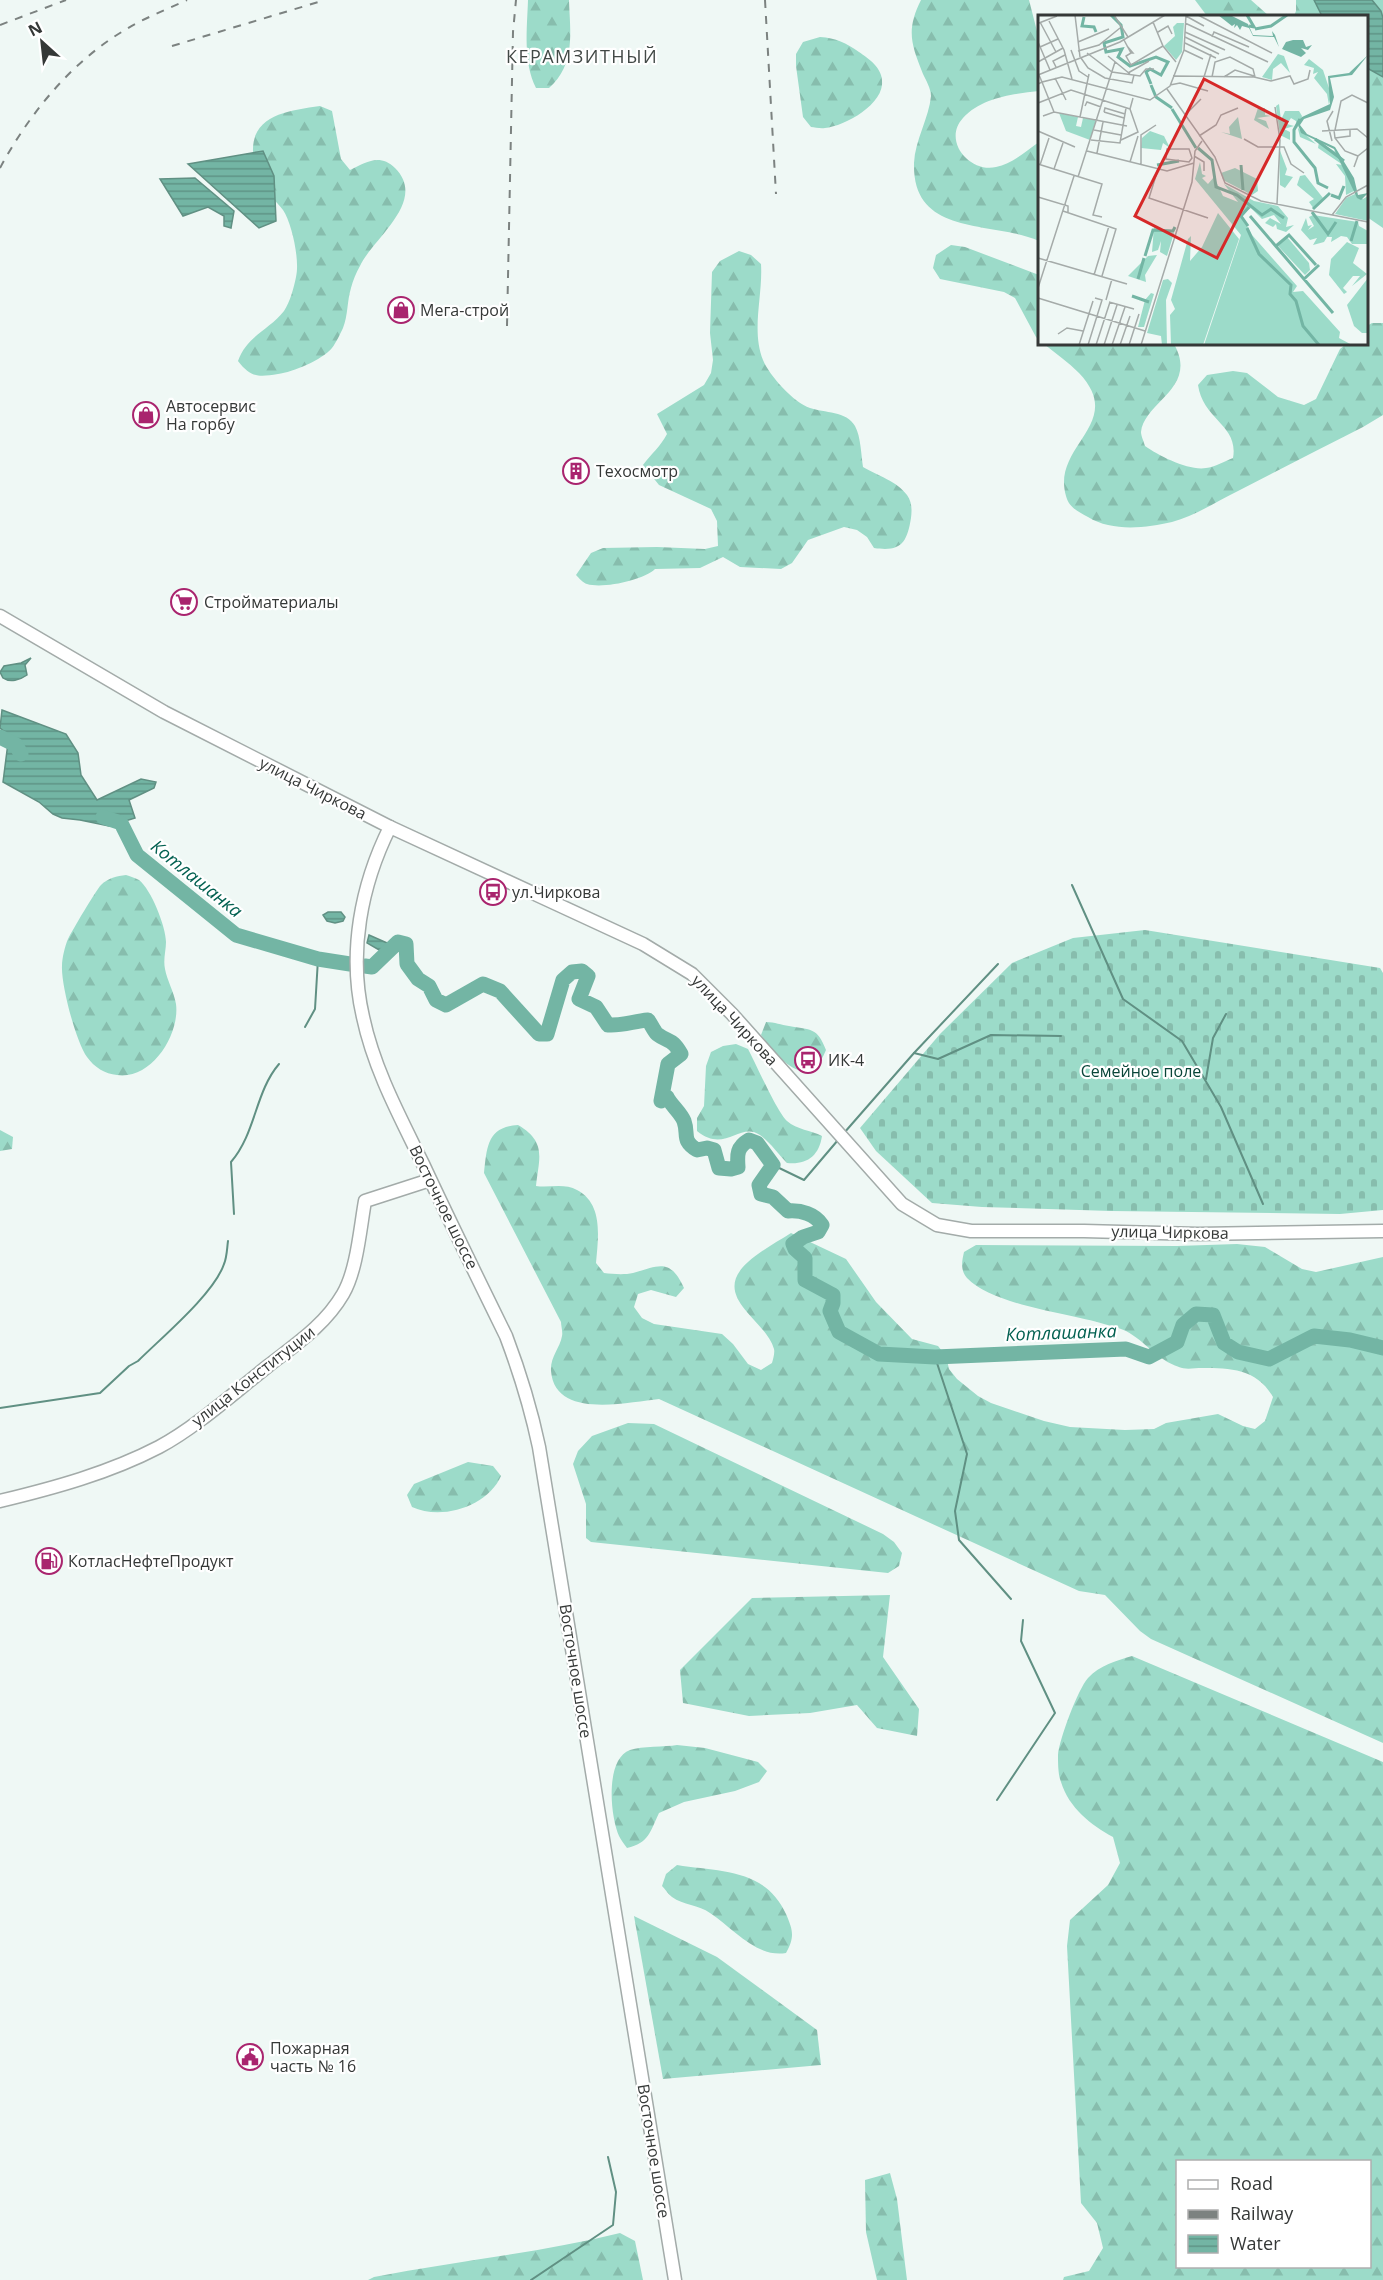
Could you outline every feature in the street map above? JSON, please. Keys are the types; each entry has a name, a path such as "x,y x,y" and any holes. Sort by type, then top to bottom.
{"main road":[{"name":"улица Чиркова","path":"0,616 164,712 390,827 643,944 692,974 732,1014 902,1204 937,1225 971,1231 1198,1234 1383,1231"},
{"name":"Восточное шоссе","path":"390,827 377,852 369,877 359,926 357,976 363,1017 387,1089 506,1336 532,1412 540,1447 675,2280"},
{"name":"улица Конституции","path":"0,1501 58,1487 120,1465 160,1446 220,1404 310,1333 331,1313 345,1292 352,1271 365,1201 430,1180"}],"green space":[{"path":"528,0 569,0 570,47 564,69 549,88 536,88 529,67 527,56"},
{"path":"921,0 1029,0 1038,35 1038,91 998,98 979,105 963,118 957,127 956,136 957,145 962,153 977,165 986,168 1008,163 1038,143 1038,241 958,222 941,215 926,204 917,187 914,163 931,96 913,45 912,29"},
{"path":"1195,0 1251,0 1268,15 1206,15"},
{"path":"1296,0 1383,0 1383,228 1368,218 1368,15 1294,15"},
{"path":"820,37 831,38 859,52 877,67 882,80 881,89 871,105 843,123 823,128 811,127 803,117 796,66 796,54 803,42"},
{"path":"320,106 332,111 341,159 350,170 373,160 389,163 404,181 405,193 402,206 395,219 367,255 356,274 345,323 332,348 307,365 284,373 260,376 247,371 238,361 247,345 284,311 292,294 297,262 286,216 258,180 253,146 256,134 271,118 294,110"},
{"path":"951,245 965,247 1038,275 1038,339 1015,298 1004,292 940,279 933,268 936,255"},
{"path":"739,251 751,255 761,264 758,337 766,366 783,388 804,405 841,415 855,426 863,467 893,483 909,498 912,512 905,540 891,549 874,548 867,537 857,530 844,527 808,540 792,563 781,569 740,567 723,557 700,568 655,569 642,577 623,582 603,585 586,583 576,575 591,553 603,548 705,549 718,546 717,521 711,509 659,485 643,465 667,434 657,414 704,385 711,373 713,360 710,333 712,272 720,261"},
{"path":"1383,323 1383,415 1363,427 1197,512 1172,522 1151,526 1118,527 1097,522 1069,504 1064,478 1068,462 1092,421 1095,407 1092,391 1079,373 1045,345 1174,345 1180,359 1180,372 1168,393 1144,421 1141,435 1145,446 1158,454 1183,465 1206,468 1233,458 1231,438 1206,407 1201,397 1198,385 1207,375 1233,371 1247,373 1278,397 1304,405 1316,399 1340,349 1345,345 1368,345 1368,325"},
{"path":"126,875 139,880 144,885 161,918 166,942 165,969 176,1004 176,1016 168,1041 152,1063 130,1075 117,1075 104,1072 96,1067 83,1050 67,999 62,963 68,939 98,888 110,879"},
{"name":"Семейное поле","path":"1145,930 1380,968 1383,973 1383,1210 1340,1214 1111,1211 932,1203 876,1151 860,1128 940,1034 1012,963 1073,938"},
{"path":"766,1022 808,1029 816,1033 826,1050 819,1063 810,1070 802,1071 793,1068 775,1053 761,1035"},
{"path":"736,1044 748,1049 772,1098 787,1121 822,1136 818,1149 811,1158 806,1161 787,1163 764,1138 753,1132 716,1139 697,1131 697,1118 704,1106 706,1066 711,1052 723,1046"},
{"path":"518,1125 527,1131 537,1144 539,1159 536,1186 572,1188 586,1196 592,1204 598,1233 596,1263 604,1273 630,1274 663,1266 679,1278 684,1288 676,1297 651,1290 638,1294 634,1307 642,1318 654,1324 722,1334 748,1364 761,1370 772,1363 774,1349 769,1338 743,1307 734,1286 738,1275 748,1262 791,1233 846,1259 876,1302 912,1339 938,1346 946,1356 949,1369 957,1379 978,1396 991,1403 1044,1421 1070,1427 1154,1429 1166,1423 1218,1414 1255,1429 1265,1421 1273,1397 1259,1381 1242,1372 1181,1368 1164,1360 1124,1330 1012,1302 994,1295 979,1287 963,1272 964,1252 976,1245 1237,1244 1265,1247 1302,1269 1316,1272 1383,1257 1383,1743 1151,1639 1140,1631 1105,1595 1079,1591 659,1399 595,1404 579,1402 565,1396 556,1386 551,1371 552,1361 562,1336 561,1322 484,1173 488,1147 494,1134"},
{"path":"0,1130 13,1137 12,1149 0,1151"},
{"path":"628,1423 654,1424 883,1534 894,1542 902,1553 899,1566 888,1573 591,1542 586,1538 586,1504 573,1464 578,1451 592,1436"},
{"path":"468,1462 493,1466 501,1476 495,1487 486,1495 475,1503 450,1511 424,1511 412,1507 407,1495 414,1484"},
{"path":"890,1595 883,1657 919,1709 917,1736 877,1728 857,1705 810,1713 749,1716 683,1703 680,1670 752,1598"},
{"path":"1132,1656 1383,1762 1383,2280 1063,2280 1064,2277 1089,2271 1103,2248 1097,2223 1081,2203 1067,1946 1070,1920 1108,1885 1120,1863 1113,1837 1089,1821 1069,1800 1060,1779 1058,1755 1070,1715 1084,1684 1098,1670"},
{"path":"677,1745 705,1748 758,1762 767,1771 759,1782 735,1791 684,1802 659,1813 644,1840 627,1848 619,1836 613,1815 612,1789 616,1764 622,1755 630,1750"},
{"path":"677,1865 725,1871 754,1880 766,1888 777,1899 790,1925 792,1938 786,1953 765,1951 745,1940 706,1910 672,1897 662,1886 666,1874"},
{"path":"634,1916 717,1957 817,2030 821,2065 663,2079"},
{"path":"890,2173 897,2199 907,2280 877,2280 866,2232 865,2180"},
{"path":"620,2233 635,2241 643,2280 368,2280 405,2271 559,2246"}],"water":[{"path":"1314,0 1372,0 1381,11 1383,18 1383,77 1368,69 1368,15 1322,15"},
{"path":"263,151 274,176 276,221 259,228 188,164"},
{"path":"195,178 234,211 231,228 224,226 224,216 208,207 183,216 160,179"},
{"path":"31,658 25,665 27,675 15,680 3,678 0,672 4,666 21,663"},
{"path":"2,710 66,734 78,753 81,775 97,800 141,779 156,782 154,788 129,800 135,818 109,826 62,818 3,782 9,735 0,728"},
{"path":"328,912 341,912 345,917 343,921 335,923 327,921 323,915"},
{"path":"369,935 394,946 386,954 367,943"}],"waterway":[{"name":"Котлашанка","path":"0,737 16,745 21,754"},
{"name":"Котлашанка","path":"103,817 121,823 137,855 236,935 318,959 350,964"},
{"path":"1072,885 1123,999 1182,1041 1221,1107 1263,1204"},
{"path":"365,966 372,967 398,942 406,944 407,964 418,979 429,986 436,1000 446,1005 483,984 500,991 539,1034 547,1034 563,980 572,972 582,971 588,976 579,999 596,1007 608,1025 648,1020 657,1034 673,1043 681,1054 668,1064 661,1101 667,1097 681,1115 689,1143 697,1150 707,1148 714,1150 719,1168 731,1169 738,1167 738,1155 742,1145 749,1140 757,1143 773,1165 759,1185 761,1194 773,1197 788,1211 812,1215 822,1225 818,1232 803,1237 793,1244 805,1258 805,1280 833,1295 830,1311 839,1332 879,1354 935,1357 1126,1349 1149,1357 1177,1342 1183,1325 1196,1314 1213,1315 1224,1343 1238,1352 1269,1359 1314,1336 1350,1340 1383,1348"},
{"path":"305,1027 315,1009 318,959"},
{"path":"844,1133 914,1053 998,964"},
{"path":"1206,1079 1213,1038 1226,1014"},
{"path":"914,1053 938,1059 991,1035 1061,1036"},
{"path":"234,1214 231,1162 246,1138 265,1087 279,1064"},
{"path":"773,1165 804,1180 838,1140"},
{"path":"0,1408 100,1393 173,1328 210,1289 225,1261 228,1241"},
{"path":"935,1357 967,1454 955,1511 959,1540 1011,1599"},
{"path":"997,1800 1055,1713 1021,1641 1023,1620"},
{"path":"531,2280 613,2225 616,2192 608,2157"}],"railway":[{"path":"0,25 66,0"},
{"path":"0,168 38,109 87,57 132,26 187,0"},
{"path":"172,46 325,0"},
{"path":"507,326 513,32 516,0"},
{"path":"765,0 776,194"}],"place":[{"name":"Мега-строй","path":"401,310"},
{"name":"Автосервис На горбу","path":"146,415"},
{"name":"Техосмотр","path":"576,471"},
{"name":"Стройматериалы","path":"184,602"},
{"name":"ул.Чиркова","path":"493,892"},
{"name":"ИК-4","path":"808,1060"},
{"name":"КотласНефтеПродукт","path":"49,1561"},
{"name":"Пожарная часть № 16","path":"250,2057"}],"district":[{"name":"КЕРАМЗИТНЫЙ","path":"582,56"}]}
